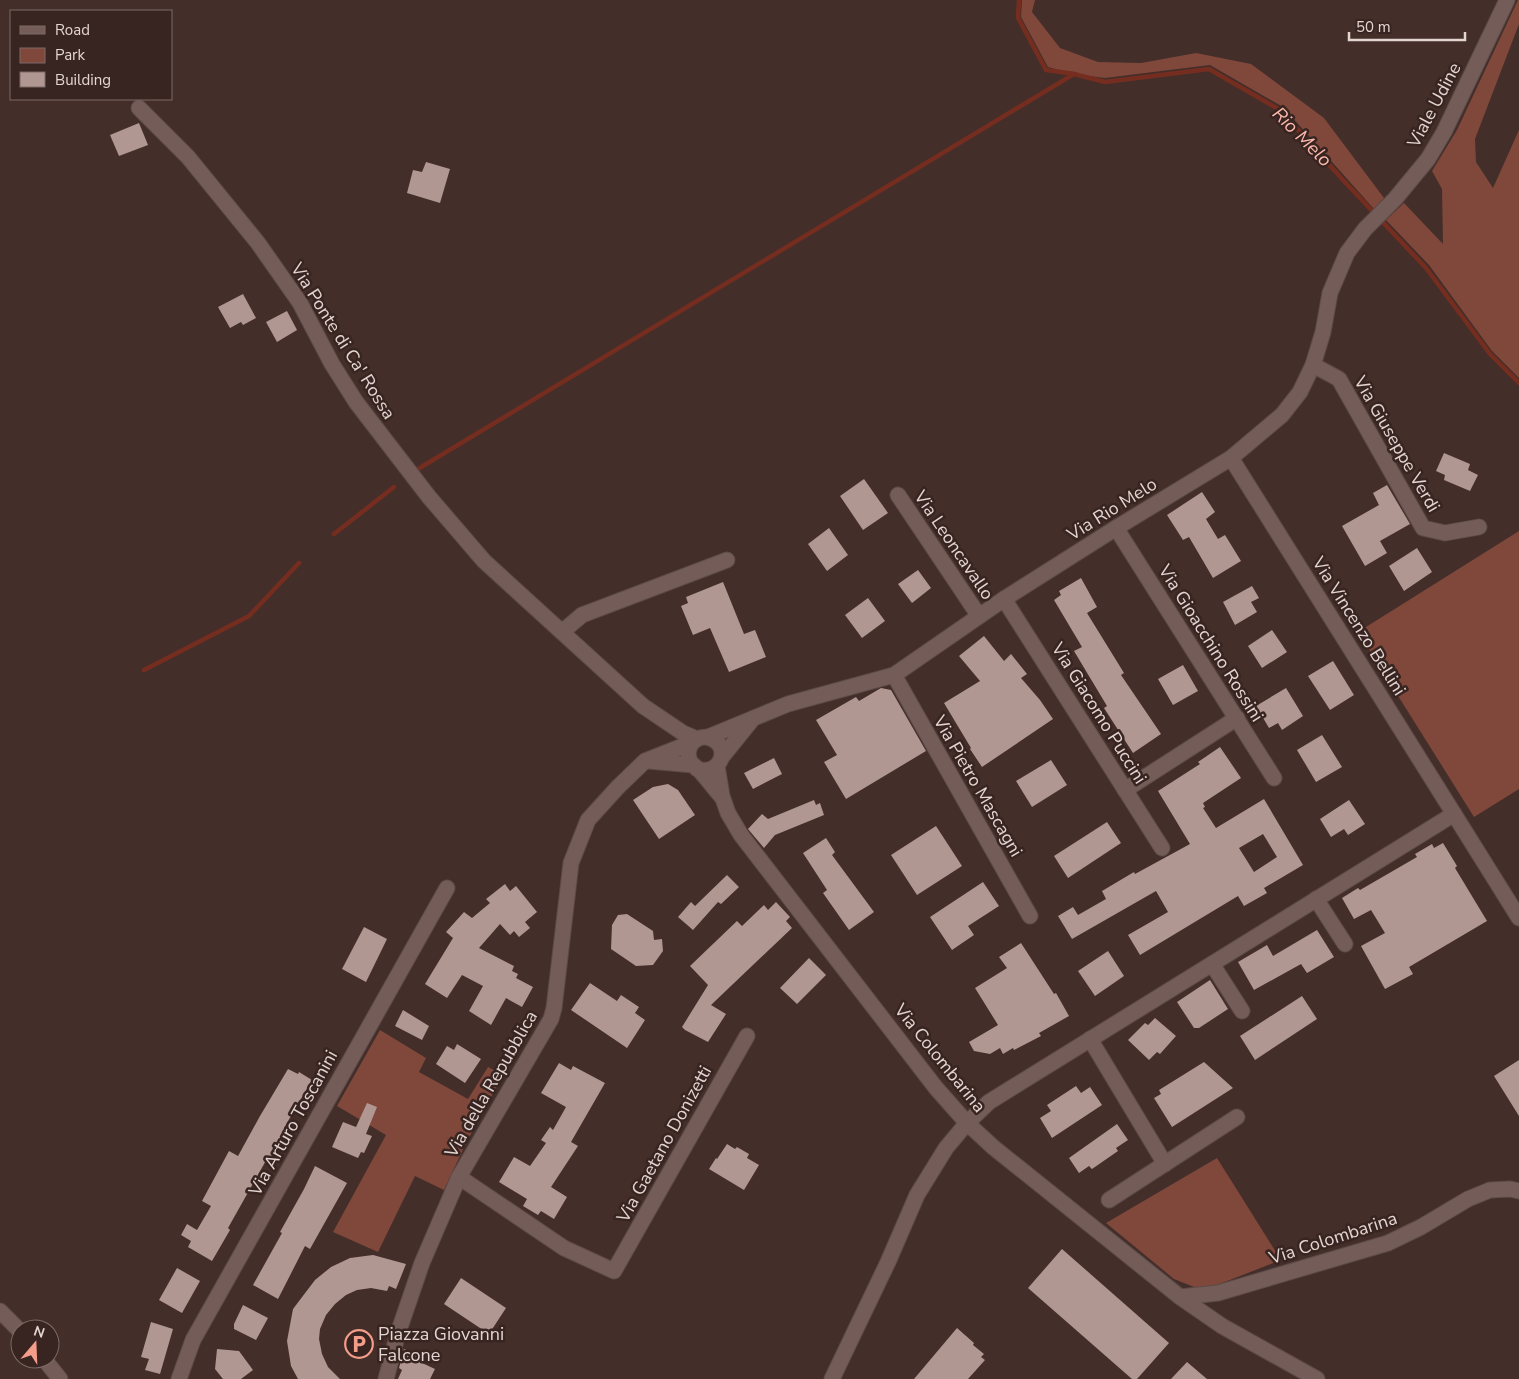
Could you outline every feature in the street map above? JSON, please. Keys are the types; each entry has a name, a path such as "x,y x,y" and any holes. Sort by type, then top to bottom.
{"street":[{"name":"Viale Udine","path":"1378,216 1395,199 1428,159 1444,132 1507,0"},
{"name":"Via Ponte di Ca' Rossa","path":"139,108 188,157 258,243 300,303 332,364 356,402 429,497 484,561 643,706 684,733 699,739"},
{"name":"Via Rio Melo","path":"699,739 788,704 894,675 1004,599 1231,458 1282,415 1300,392 1313,366 1323,332 1330,293 1347,253 1365,229 1378,216"},
{"name":"Via Giuseppe Verdi","path":"1313,366 1339,379 1424,528 1445,534 1479,527"},
{"name":"Via Vincenzo Bellini","path":"1231,458 1519,918"},
{"name":"Via Leoncavallo","path":"898,495 979,616"},
{"name":"Via Gioacchino Rossini","path":"1116,528 1274,778"},
{"path":"562,632 582,615 727,560"},
{"name":"Via Giacomo Puccini","path":"1004,599 1162,848"},
{"name":"Via Pietro Mascagni","path":"894,675 1030,916"},
{"name":"Via Rio Melo","path":"719,761 754,718"},
{"path":"1125,790 1237,718"},
{"path":"645,761 708,770 719,761 720,746 713,739 699,739 688,751 690,761 695,767"},
{"name":"Via della Repubblica","path":"386,1379 398,1333 422,1263 458,1177 551,1019 554,1008 571,863 588,820 618,786 645,761 699,739"},
{"name":"Via Colombarina","path":"719,761 722,796 728,813 760,861 936,1088 966,1123 1050,1194 1180,1297 1222,1326 1317,1379"},
{"name":"Via Colombarina","path":"695,767 722,796"},
{"path":"832,1379 888,1262 917,1195 946,1148 966,1123 989,1102 1454,814"},
{"name":"Via Arturo Toscanini","path":"179,1379 193,1340 447,888"},
{"path":"1316,899 1345,944"},
{"path":"1212,964 1242,1011"},
{"name":"Via Gaetano Donizetti","path":"458,1177 564,1248 614,1271 747,1036"},
{"path":"1090,1039 1165,1164"},
{"path":"1109,1200 1237,1117"},
{"name":"Via Colombarina","path":"1180,1297 1218,1293 1388,1243 1421,1227 1468,1199 1490,1190 1510,1189 1519,1191"},
{"path":"0,1311 10,1321"},
{"path":"52,1369 60,1379"}],"green space":[{"path":"1022,0 1035,0 1032,12 1060,48 1098,62 1141,63 1196,53 1251,64 1324,118 1384,198 1374,209 1283,107 1210,65 1105,78 1074,74 1048,67 1021,17"},
{"path":"1518,0 1519,24 1475,139 1476,162 1493,188 1519,130 1519,378 1492,351 1429,265 1386,220 1404,203 1443,244 1442,189 1432,171 1457,130"},
{"path":"1519,531 1519,789 1474,817 1358,632"},
{"path":"380,1030 426,1058 419,1072 468,1099 488,1067 503,1075 466,1143 444,1190 415,1176 378,1252 333,1232 386,1135 337,1106"},
{"path":"1217,1158 1281,1260 1212,1287 1194,1287 1174,1279 1106,1223"}],"building":[{"path":"139,123 148,145 119,156 110,135"},
{"path":"426,162 450,169 440,203 407,193 413,170 422,172"},
{"path":"243,294 256,318 243,325 241,322 230,328 218,307"},
{"path":"287,311 297,330 277,342 266,322"},
{"path":"1444,453 1470,464 1468,470 1478,475 1470,491 1444,480 1445,475 1436,471"},
{"path":"864,479 888,513 863,530 840,496"},
{"path":"1387,485 1410,524 1380,541 1387,553 1365,566 1342,526 1379,505 1373,493"},
{"path":"1202,492 1215,512 1206,519 1218,539 1225,535 1241,561 1213,578 1189,537 1183,540 1167,515"},
{"path":"829,528 848,555 827,571 808,544"},
{"path":"1417,548 1432,572 1404,591 1389,566"},
{"path":"918,570 931,588 912,603 898,584"},
{"path":"1081,578 1097,607 1087,613 1124,673 1121,675 1161,734 1133,753 1104,708 1107,706 1074,651 1082,647 1054,600 1061,595 1059,591"},
{"path":"723,582 744,634 755,630 766,657 729,672 710,628 693,635 681,606 688,603 686,597"},
{"path":"1252,586 1259,598 1251,602 1257,612 1235,625 1223,602"},
{"path":"868,598 885,621 862,638 845,615"},
{"path":"1272,630 1287,652 1262,668 1248,646"},
{"path":"984,636 1004,661 1011,654 1027,674 1021,678 1053,719 982,767 944,703 980,681 959,656"},
{"path":"1333,661 1354,695 1330,710 1308,676"},
{"path":"1183,665 1198,691 1173,705 1158,679"},
{"path":"881,688 891,690 926,751 846,799 824,762 837,755 816,720 856,697 859,701"},
{"path":"1286,688 1303,716 1282,730 1278,723 1269,728 1256,706"},
{"path":"1322,735 1342,767 1316,782 1297,750"},
{"path":"1220,747 1241,778 1203,803 1205,807 1203,808 1216,828 1264,799 1303,865 1264,888 1267,893 1244,906 1238,896 1140,955 1128,935 1168,912 1156,891 1072,939 1058,916 1073,907 1078,915 1106,899 1102,891 1134,872 1135,874 1190,844 1158,791 1200,764 1198,762","holes":["1263,834 1277,857 1254,872 1239,848"]},
{"path":"774,758 782,774 753,789 744,773"},
{"path":"1051,760 1067,785 1032,807 1016,781"},
{"path":"668,784 678,790 695,815 659,839 633,800 653,787"},
{"path":"814,800 816,805 820,803 824,815 775,835 764,848 748,829 762,814 768,819"},
{"path":"1349,800 1365,824 1348,835 1344,829 1331,837 1320,819"},
{"path":"1107,822 1121,843 1068,878 1054,856"},
{"path":"936,826 962,866 917,895 891,855"},
{"path":"826,838 835,852 832,855 874,912 849,930 823,893 827,890 803,853"},
{"path":"1443,843 1457,866 1455,868 1487,921 1409,967 1413,974 1385,989 1361,946 1385,933 1371,910 1354,919 1342,898 1358,888 1360,890 1417,857 1415,854 1432,844 1434,848"},
{"path":"727,875 739,887 721,904 718,902 693,930 678,917 691,902 695,906"},
{"path":"983,882 999,906 968,926 974,935 952,950 930,917"},
{"path":"505,884 510,891 516,886 537,912 525,922 530,928 519,937 514,931 510,935 500,924 479,948 514,966 512,971 518,974 516,978 533,987 522,1007 506,998 491,1025 469,1011 483,986 462,975 447,998 425,984 453,938 446,932 464,912 472,918 490,903 486,899"},
{"path":"776,902 790,917 786,921 792,928 711,1005 726,1014 708,1042 685,1030 682,1027 708,985 690,966 737,921 742,926 764,905 768,910"},
{"path":"627,914 653,931 654,940 662,939 663,951 653,965 636,966 611,949 612,925 618,915"},
{"path":"364,927 387,939 366,982 342,969"},
{"path":"1317,930 1334,957 1307,973 1301,964 1254,990 1238,962 1267,945 1273,956"},
{"path":"1021,943 1054,994 1056,993 1069,1016 1039,1033 1041,1036 1014,1050 1013,1048 1003,1054 1000,1048 990,1054 974,1051 969,1042 998,1025 975,988 1007,968 999,957"},
{"path":"1108,951 1124,976 1095,996 1078,971"},
{"path":"809,958 826,975 797,1004 780,988"},
{"path":"1210,980 1228,1009 1199,1028 1194,1028 1177,1002"},
{"path":"590,983 617,1001 621,995 639,1007 635,1013 645,1020 627,1048 571,1010"},
{"path":"1302,996 1317,1019 1255,1060 1240,1036"},
{"path":"403,1010 429,1026 422,1040 395,1026"},
{"path":"1155,1018 1176,1036 1160,1054 1157,1052 1149,1060 1128,1040 1145,1023 1148,1025"},
{"path":"457,1044 481,1059 465,1083 436,1064 447,1046 454,1050"},
{"path":"1519,1060 1519,1116 1494,1076"},
{"path":"1204,1062 1233,1088 1172,1127 1154,1098 1161,1094 1159,1090"},
{"path":"559,1063 571,1070 573,1066 605,1083 571,1142 578,1146 551,1187 567,1197 554,1219 541,1211 538,1215 523,1206 527,1199 499,1182 514,1157 530,1166 546,1143 541,1140 550,1127 553,1130 566,1107 541,1093"},
{"path":"288,1069 298,1074 299,1072 312,1080 284,1128 286,1129 270,1159 268,1157 228,1228 230,1230 212,1261 188,1247 191,1241 181,1235 187,1224 197,1230 211,1206 202,1201 229,1151 238,1156"},
{"path":"1076,1086 1081,1093 1090,1087 1102,1105 1052,1138 1040,1118 1051,1111 1047,1105"},
{"path":"367,1103 377,1107 366,1134 372,1136 364,1153 361,1152 358,1158 332,1147 343,1122 356,1127"},
{"path":"1117,1124 1128,1140 1116,1148 1118,1151 1092,1169 1089,1166 1079,1173 1069,1158"},
{"path":"727,1144 749,1154 747,1158 759,1165 744,1190 709,1169"},
{"path":"315,1166 347,1183 310,1249 305,1246 278,1299 253,1285 282,1233 280,1232"},
{"path":"1062,1249 1169,1343 1137,1379 1132,1379 1028,1288"},
{"path":"373,1255 406,1264 396,1289 389,1286 387,1291 371,1288 357,1290 346,1295 335,1304 326,1315 320,1329 319,1339 322,1354 328,1367 340,1379 298,1379 291,1366 287,1341 293,1309 315,1280 331,1267 350,1258"},
{"path":"177,1268 200,1281 182,1313 159,1300"},
{"path":"461,1278 506,1308 489,1334 444,1304"},
{"path":"243,1305 268,1318 256,1340 234,1329 234,1324"},
{"path":"151,1322 173,1329 160,1374 145,1370 149,1359 141,1357"},
{"path":"957,1328 984,1354 981,1357 985,1360 968,1379 914,1379"},
{"path":"217,1349 239,1351 253,1370 241,1379 223,1379 215,1369"},
{"path":"404,1349 424,1358 422,1363 435,1369 430,1379 398,1379 402,1370 399,1368"},
{"path":"1187,1362 1207,1379 1171,1379"}],"waterway":[{"name":"Rio Melo","path":"1019,0 1018,18 1046,70 1074,74 1105,82 1209,69 1280,110 1426,268 1490,354 1519,383"},
{"path":"418,469 1074,74"},
{"path":"334,534 394,487"},
{"path":"144,670 249,616 299,563"}],"place":[{"name":"Piazza Giovanni Falcone","path":"359,1344"}]}
